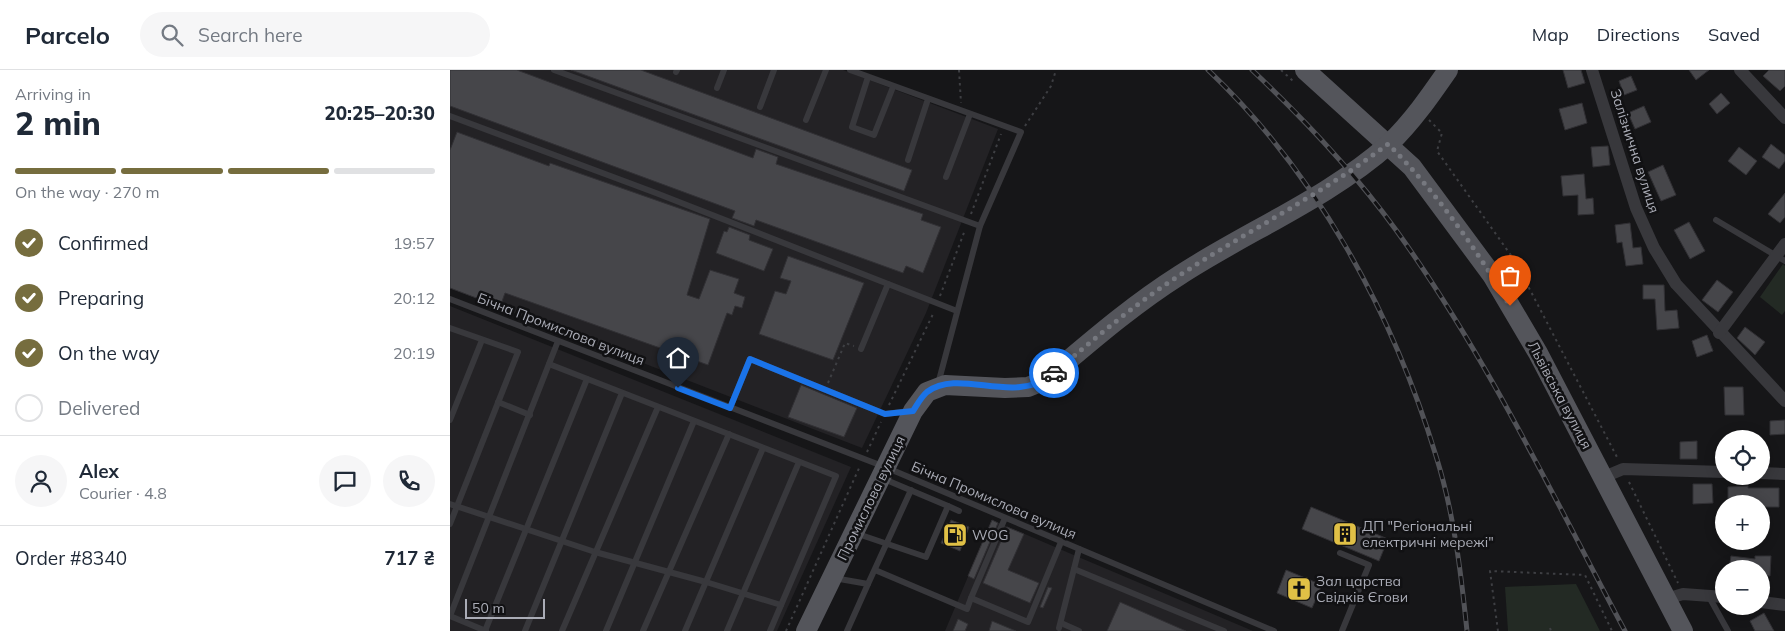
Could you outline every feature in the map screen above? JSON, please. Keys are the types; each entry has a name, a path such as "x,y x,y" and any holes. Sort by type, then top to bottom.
{"main road":[{"name":"Львівська вулиця","path":"1305,70 1412,167 1492,275 1538,353 1604,477 1674,597 1683,631"},
{"path":"937,388 958,384 1005,388 1028,387 1045,380 1130,308 1181,274 1314,196 1350,173 1388,144 1419,112 1448,70"},
{"name":"Промислова вулиця","path":"806,631 913,411 927,392 937,388"}],"street":[{"name":"Залізнична вулиця","path":"1592,70 1636,208 1654,248 1676,284 1719,333 1785,401"},
{"path":"1740,70 1785,118"},
{"path":"1719,333 1781,258 1785,244"},
{"path":"1604,477 1623,469 1715,472"},
{"path":"1770,473 1785,474"},
{"path":"1674,597 1708,594 1715,595"},
{"path":"1770,603 1785,605"}],"lane":[{"path":"554,70 980,226"},
{"path":"717,88 724,70"},
{"path":"760,107 774,70"},
{"path":"806,120 826,70"},
{"path":"850,70 1021,132 980,226 937,388"},
{"path":"868,77 852,127 874,135 893,87"},
{"path":"908,160 928,99"},
{"path":"946,177 970,114"},
{"path":"450,116 656,193 957,311"},
{"path":"1716,220 1781,258"},
{"path":"861,349 888,284"},
{"name":"Бічна Промислова вулиця","path":"450,299 730,408 882,473 1005,518 1258,628 1274,631"},
{"path":"450,328 518,352 453,505 450,524"},
{"path":"450,420 482,340"},
{"path":"558,341 450,616 485,631 587,379"},
{"path":"730,408 750,359 885,414 913,411"},
{"path":"549,364 836,476 770,631"},
{"path":"525,631 622,393"},
{"path":"498,402 530,415"},
{"path":"562,631 658,407"},
{"path":"606,631 694,421"},
{"path":"643,631 729,434"},
{"path":"685,631 763,448"},
{"path":"727,631 799,462"},
{"path":"882,473 911,490 959,510"},
{"path":"847,631 911,490"},
{"path":"453,505 562,542 781,605"},
{"path":"854,532 926,557 948,506"},
{"path":"875,570 967,609 1005,518"},
{"path":"971,598 1028,622 1061,542"},
{"path":"1079,549 1060,626 1079,631"},
{"path":"1340,553 1369,565 1342,631"},
{"path":"1074,570 1224,631"},
{"path":"833,578 868,584"},
{"path":"1708,594 1728,631"}],"path":[{"path":"959,70 962,111"},
{"path":"1021,132 1051,86 1056,70"},
{"path":"1426,116 1442,134 1437,151 1515,261 1577,377 1623,469 1674,597"},
{"path":"867,452 937,303 1005,126"},
{"path":"826,389 845,343 861,349"},
{"path":"1498,631 1490,572 1585,575 1612,631"}],"shaded area":[{"path":"450,70 843,70 998,129 926,313 862,448 450,288"},
{"path":"1783,264 1785,266 1785,311 1782,315 1760,297"},
{"path":"450,306 851,467 777,631 450,631"},
{"path":"992,520 1069,553 1253,631 945,631"},
{"path":"1576,584 1600,631 1508,631 1505,587"}],"building":[{"path":"450,70 517,70 753,158 756,149 778,157 776,164 923,214 921,220 941,227 923,273 906,266 903,273 756,220 754,226 732,218 735,211 450,106"},
{"path":"571,70 641,70 912,170 904,191"},
{"path":"1563,70 1581,70 1585,83 1568,88"},
{"path":"1689,70 1709,70 1696,80"},
{"path":"1769,70 1785,70 1785,86 1780,91 1763,76"},
{"path":"1631,76 1637,90 1624,95 1619,81"},
{"path":"1721,93 1730,103 1717,114 1709,104"},
{"path":"1582,103 1587,123 1565,130 1559,109"},
{"path":"1644,106 1651,122 1635,129 1628,113"},
{"path":"457,132 549,166 550,163 710,219 687,295 699,299 710,270 739,279 734,293 745,297 742,308 735,306 732,315 727,313 708,365 505,293 500,307 450,288 450,150"},
{"path":"1771,144 1785,155 1785,161 1779,169 1762,157"},
{"path":"1608,146 1610,165 1593,167 1591,147"},
{"path":"1739,147 1757,161 1746,175 1728,161"},
{"path":"1663,165 1676,195 1661,201 1648,172"},
{"path":"1584,174 1586,199 1593,198 1594,214 1578,215 1578,195 1563,196 1561,176"},
{"path":"1785,193 1785,217 1780,223 1768,214"},
{"path":"1689,222 1705,251 1690,259 1674,230"},
{"path":"1630,223 1633,248 1641,247 1643,264 1626,266 1622,242 1617,243 1615,225"},
{"path":"729,227 750,235 749,240 773,249 764,271 716,253 724,231 727,232"},
{"path":"788,256 864,283 833,360 759,334 775,291 786,294 791,281 780,278"},
{"path":"1717,280 1733,292 1718,312 1702,300"},
{"path":"1643,285 1664,285 1665,311 1677,310 1679,328 1657,330 1655,299 1643,299"},
{"path":"1745,327 1765,342 1755,355 1737,338"},
{"path":"1707,335 1713,351 1697,357 1692,341"},
{"path":"801,385 857,408 844,437 788,417"},
{"path":"1724,387 1743,387 1744,415 1725,415"},
{"path":"1785,420 1785,434 1770,435 1770,421"},
{"path":"1697,441 1697,459 1680,459 1680,442"},
{"path":"1693,484 1712,484 1713,503 1693,504"},
{"path":"1728,487 1779,488 1779,507 1770,507 1770,495 1728,495"},
{"name":"ДП \"Регіональні електричні мережі\"","path":"1311,507 1388,539 1379,561 1302,529"},
{"name":"WOG","path":"951,520 969,527 960,551 941,543"},
{"path":"992,520 998,523 974,579 968,576"},
{"path":"1007,527 1024,534 1008,570 1039,583 1030,603 983,583"},
{"path":"1731,556 1755,559 1755,556 1771,556 1770,576 1770,560 1730,560"},
{"name":"Зал царства Свідків Єгови","path":"1286,570 1322,585 1312,608 1277,593"},
{"path":"1048,587 1052,588 1043,608 1040,607"},
{"path":"1120,602 1186,631 1107,631"},
{"path":"1760,615 1765,615 1774,631 1755,631 1750,621"},
{"path":"958,619 968,624 965,631 953,631"},
{"path":"992,621 1016,631 989,631"}],"railway":[{"path":"1208,70 1247,110 1284,154 1317,200 1347,248 1398,350 1436,456 1448,499 1456,543 1467,631"},
{"path":"1252,70 1291,108 1346,167 1380,208 1429,278 1489,376 1625,631"}],"way so far":[{"path":"1054,373 1130,308 1181,274 1314,196 1350,173 1388,144 1412,167 1492,275 1510,306"}],"place":[{"name":"ДП \"Регіональні електричні мережі\"","path":"1345,534"},
{"name":"WOG","path":"955,535"},
{"name":"Зал царства Свідків Єгови","path":"1299,589"}],"route":[{"path":"678,388 730,408 750,359 885,414 913,411 927,392 945,385 958,384 1005,388 1028,387 1045,380 1054,373"}]}
